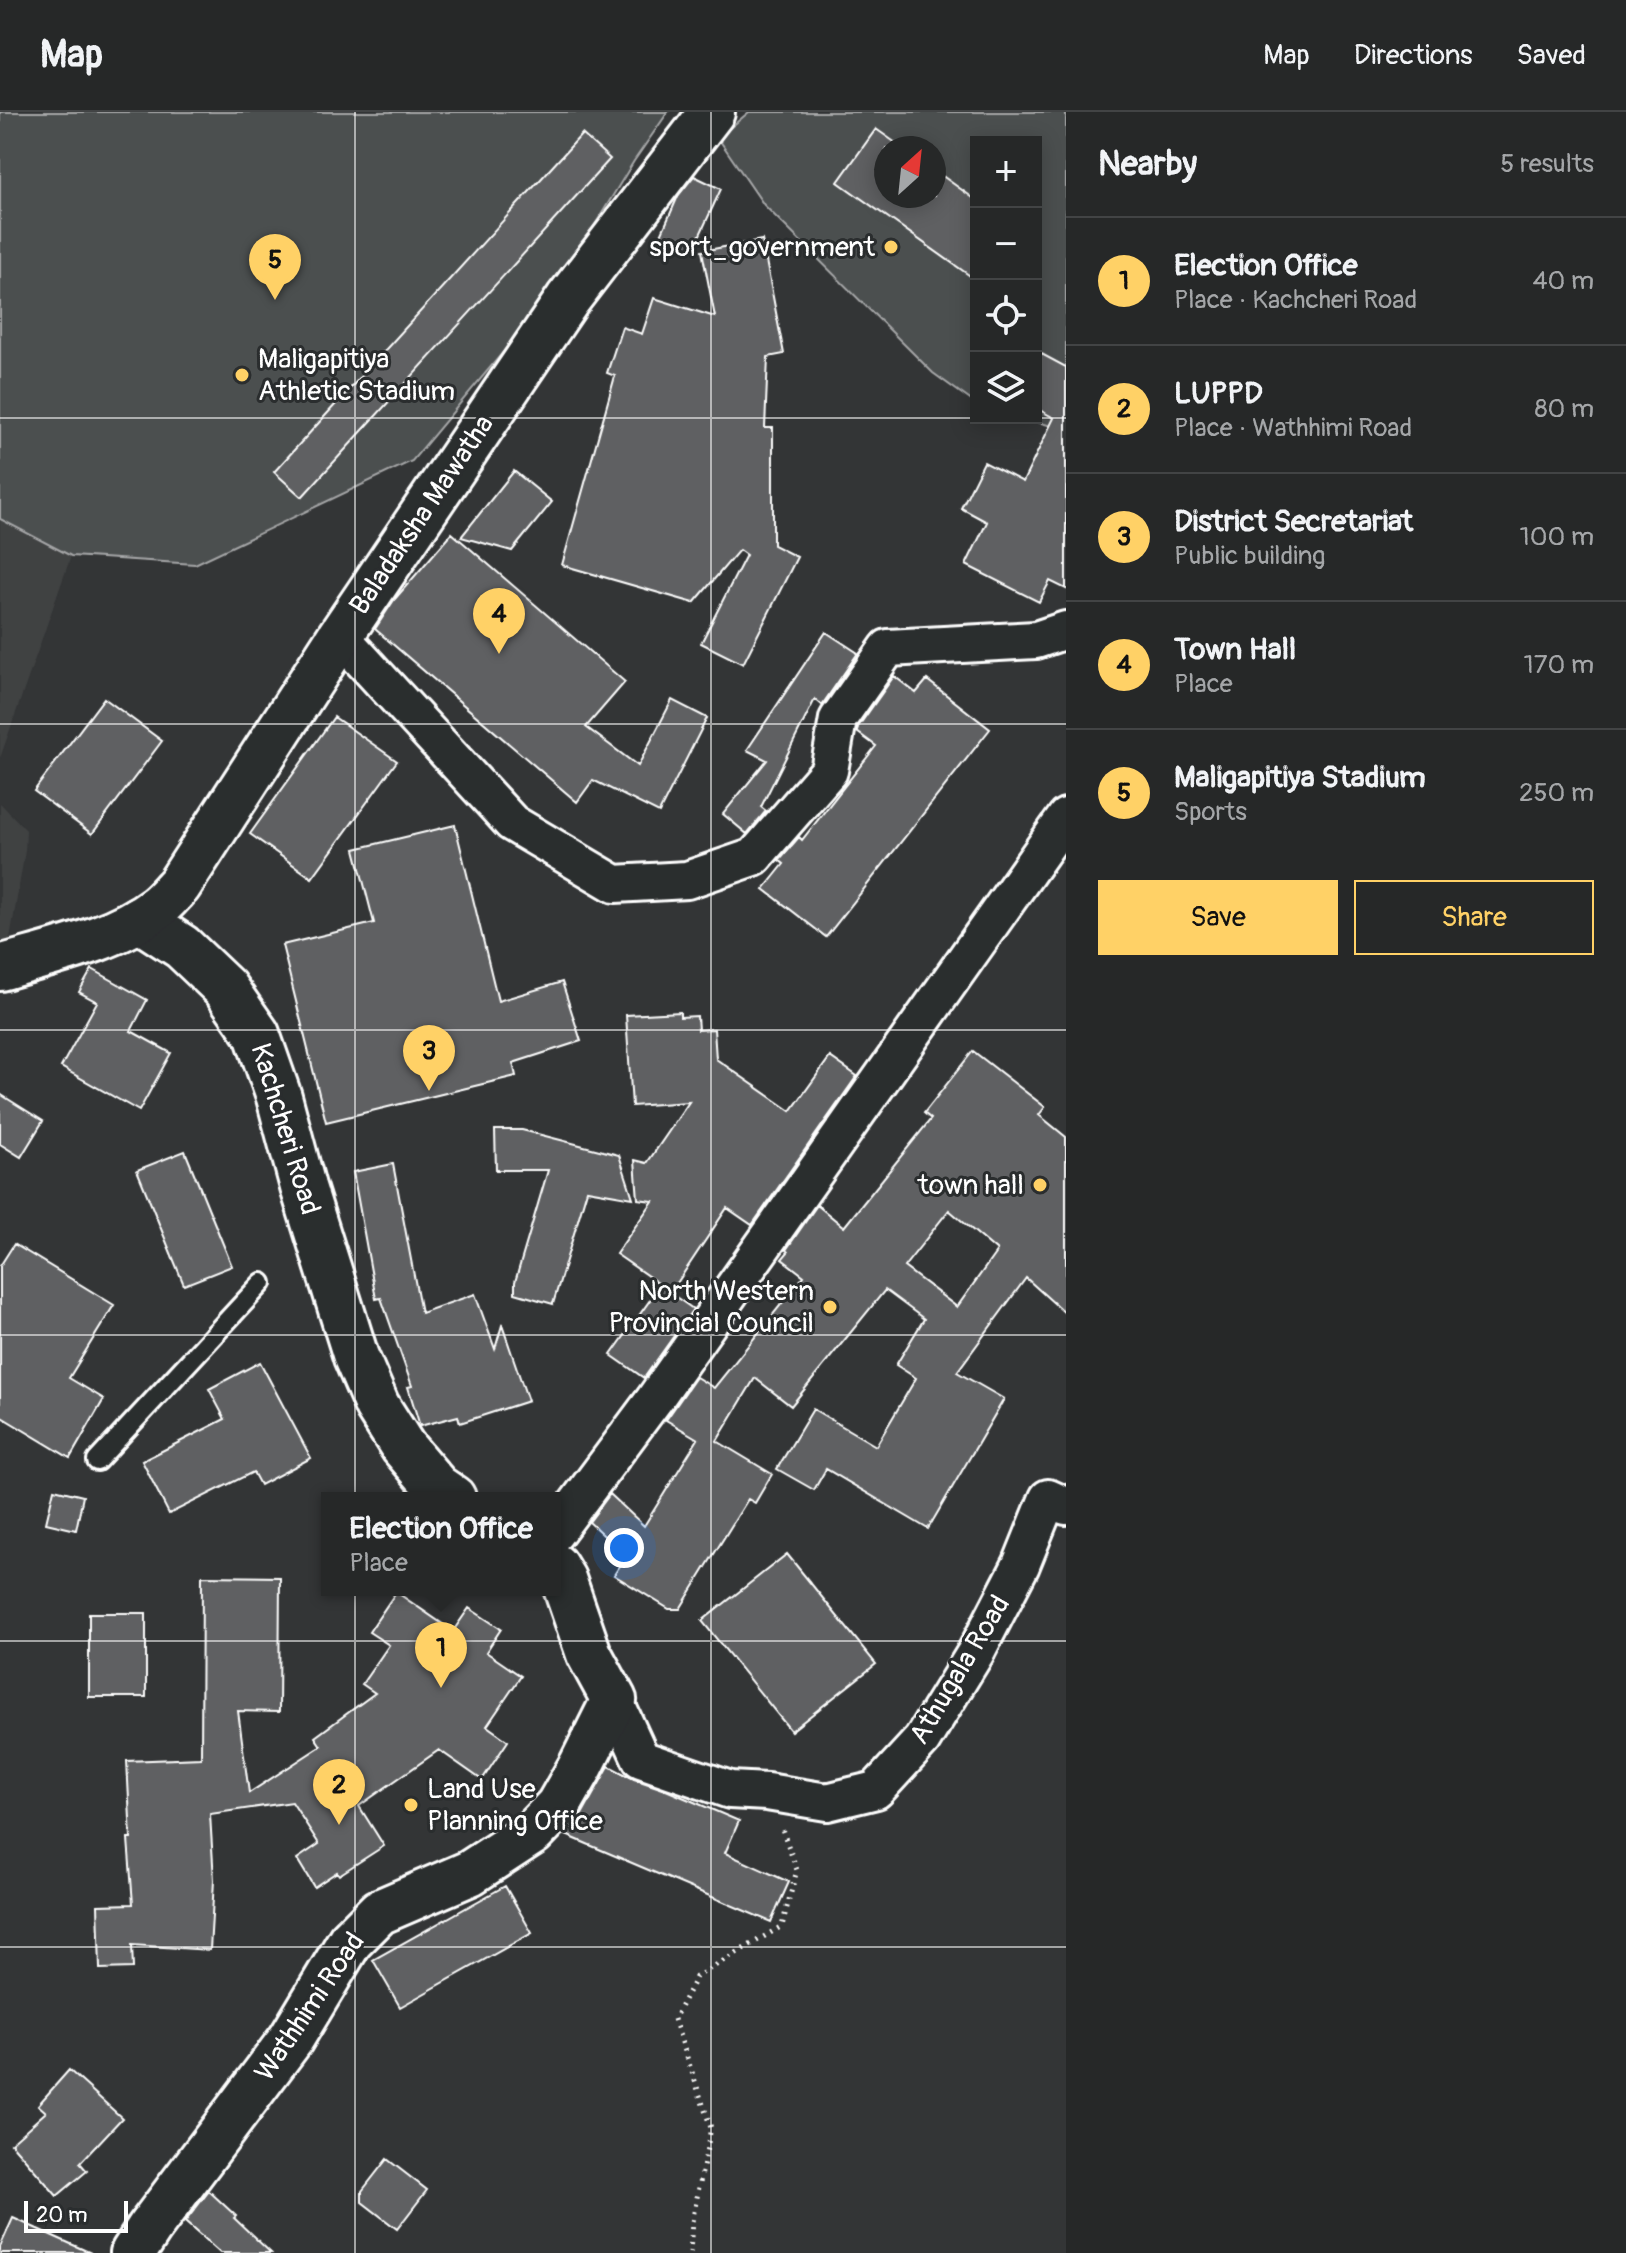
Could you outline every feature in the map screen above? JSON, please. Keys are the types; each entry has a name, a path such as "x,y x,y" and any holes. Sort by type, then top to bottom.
{"street":[{"name":"Baladaksha Mawatha","path":"139,919 160,905 179,885 340,636 568,299 712,112"},
{"path":"340,636 512,823 615,884 687,880 754,857 829,771 838,719 888,648 1036,640 1066,630"},
{"path":"561,1525 654,1400 1066,817"},
{"path":"0,968 80,944 139,919"},
{"name":"Kachcheri Road","path":"139,919 182,947 225,988 257,1034 279,1097 303,1187 356,1357 377,1406 403,1447 444,1492"},
{"name":"Athugala Road","path":"614,1700 641,1759 730,1790 767,1792 827,1802 876,1790 922,1740 976,1652 1021,1565 1048,1498 1066,1506"},
{"path":"561,1576 589,1654 614,1700"},
{"name":"Wathhimi Road","path":"133,2253 291,2039 350,1941 379,1912 470,1873 533,1832 558,1806 614,1700"}],"lane":[{"path":"97,1461 262,1283"}],"path":[{"path":"690,2253 692,2222 711,2128 674,2019 696,1977 782,1926 797,1870 767,1792"}],"shaded area":[{"name":"Maligapitiya Athletic Stadium","path":"0,112 668,112 634,161 555,290 412,461 195,564 71,556 0,519"},
{"name":"sport_government","path":"749,112 1066,112 1066,430 1042,423 1042,136 970,136 970,400 933,373 764,205 718,138"},
{"path":"0,519 71,556 0,758"},
{"path":"0,803 26,830 8,950 0,952"}],"building":[{"path":"876,129 886,136 874,136 874,208 838,182"},
{"path":"582,134 610,159 302,497 274,472"},
{"path":"694,176 721,189 693,250 661,235 678,196"},
{"path":"946,179 970,196 970,276 875,208 946,208"},
{"path":"762,240 784,354 768,357 765,428 773,428 773,545 797,557 743,664 701,643 746,555 739,550 694,603 562,565 615,376 607,373 622,327 642,334 654,298 715,317 702,251"},
{"path":"1042,354 1066,367 1066,589 1050,581 1039,602 966,565 987,522 961,508 984,462 1023,482 1054,418 1042,411"},
{"path":"514,471 552,502 512,551 461,537"},
{"path":"452,533 625,682 586,727 638,766 672,700 707,718 659,813 593,780 577,802 375,629 394,600"},
{"path":"826,632 858,653 822,705 815,699 761,807 766,811 747,834 723,814 767,760 747,750"},
{"path":"894,676 916,693 927,680 990,729 826,937 764,889 784,864 779,860 799,837 802,840 876,746 857,732 858,727"},
{"path":"104,698 162,741 92,834 34,791"},
{"path":"334,717 397,761 312,878 250,834"},
{"path":"455,825 498,1001 562,982 581,1041 513,1063 516,1076 326,1122 282,945 374,923 355,849"},
{"path":"92,969 147,1000 131,1031 171,1053 139,1111 61,1067 97,1002 79,992"},
{"path":"680,1012 680,1017 697,1016 698,1030 714,1029 716,1059 791,1111 830,1057 857,1076 752,1225 727,1208 671,1292 616,1254 653,1201 638,1199 635,1160 647,1163 689,1102 632,1106 626,1015"},
{"path":"973,1051 1045,1107 1039,1115 1066,1137 1066,1314 1026,1278 957,1372 1004,1399 928,1529 826,1469 814,1490 777,1469 813,1409 876,1446 916,1378 896,1365 924,1319 885,1290 791,1406 755,1378 717,1441 772,1474 755,1503 748,1499 680,1609 669,1609 614,1575 626,1556 589,1522 610,1494 644,1526 698,1439 666,1420 696,1377 714,1388 804,1276 782,1259 817,1205 844,1227 931,1119 924,1113","holes":["949,1210 997,1251 957,1307 904,1267"]},
{"path":"0,1094 43,1121 21,1157 0,1144"},
{"path":"495,1130 522,1130 619,1155 633,1198 587,1190 553,1304 515,1293 515,1282 548,1170 496,1170"},
{"path":"185,1151 232,1266 184,1285 137,1170"},
{"path":"393,1164 421,1313 475,1294 495,1349 502,1325 528,1401 460,1423 458,1416 420,1426 408,1387 412,1386 381,1298 376,1299 353,1172"},
{"path":"14,1244 114,1305 69,1378 104,1399 70,1458 0,1416 0,1266"},
{"path":"660,1286 693,1309 644,1378 611,1355"},
{"path":"260,1362 311,1458 260,1485 253,1472 169,1514 142,1461 225,1419 209,1389"},
{"path":"54,1489 83,1496 76,1530 46,1523"},
{"path":"787,1554 876,1664 791,1731 702,1621"},
{"path":"202,1576 280,1577 279,1712 238,1711 249,1793 321,1746 315,1737 375,1693 362,1684 389,1645 369,1632 393,1596 402,1596 453,1631 469,1608 501,1629 486,1652 521,1676 487,1726 508,1741 482,1780 439,1750 359,1806 384,1846 314,1887 297,1859 319,1844 292,1802 210,1814 214,1880 210,1950 132,1945 133,1968 100,1969 98,1905 133,1904 127,1761 201,1758"},
{"path":"89,1613 146,1613 146,1697 89,1697"},
{"path":"609,1766 739,1821 725,1853 789,1882 771,1922 566,1835 580,1818"},
{"path":"505,1886 532,1933 400,2007 373,1960"},
{"path":"69,2070 122,2118 80,2163 87,2171 57,2196 11,2143 46,2112 38,2105"},
{"path":"387,2159 427,2190 397,2229 362,2202 362,2191"},
{"path":"209,2191 271,2253 220,2253 185,2222"},
{"path":"13,2218 91,2253 0,2253"}],"place":[{"name":"sport_government","path":"891,247"},
{"name":"Maligapitiya Stadium","path":"275,300"},
{"name":"Maligapitiya Athletic Stadium","path":"242,375"},
{"name":"Town Hall","path":"499,654"},
{"name":"District Secretariat","path":"429,1091"},
{"name":"town hall","path":"1040,1185"},
{"name":"North Western Provincial Council","path":"830,1307"},
{"name":"Election Office","path":"441,1688"},
{"name":"Land Use Planning Office","path":"411,1805"},
{"name":"LUPPD","path":"339,1825"}]}
